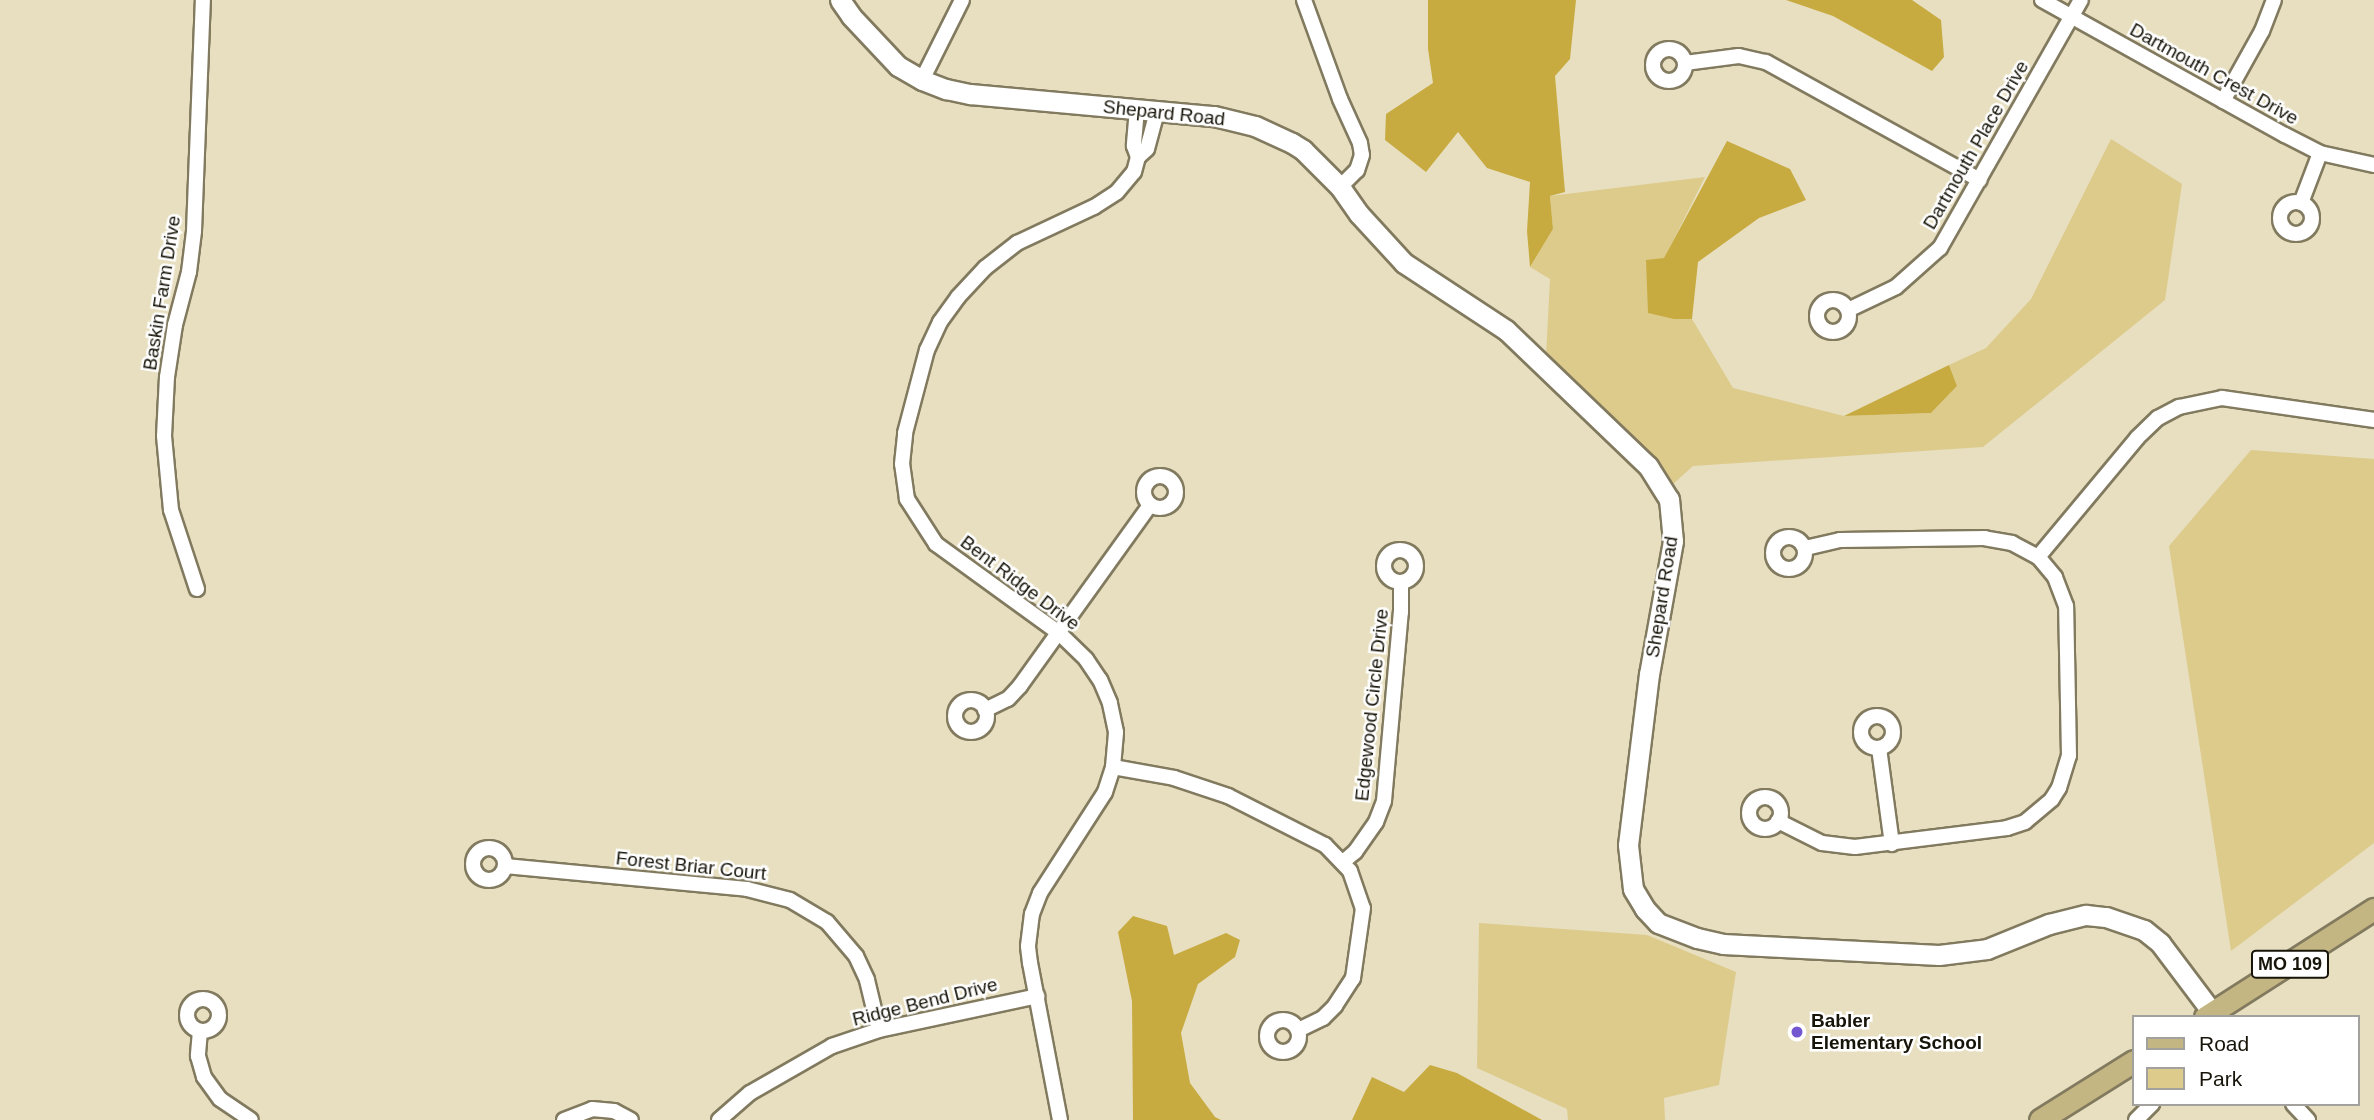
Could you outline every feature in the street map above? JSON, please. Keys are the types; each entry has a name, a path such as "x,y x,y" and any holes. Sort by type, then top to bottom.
{"main road":[{"name":"MO 109","path":"2211,1015 2374,909"},
{"path":"2040,1120 2132,1062"}],"street":[{"name":"Baskin Farm Drive","path":"197,589 171,510 164,436 167,377 194,231 203,0"},
{"name":"Shepard Road","path":"840,0 858,25 898,66 922,80 970,94 1214,116 1273,134 1303,150 1340,187 1359,215 1404,263 1506,330 1648,466 1670,499 1674,541 1649,674 1629,845 1633,889 1651,916 1674,931 1723,944 1940,955 1994,947 2049,924 2086,915 2106,917 2144,930 2160,943 2211,1015"},
{"path":"922,80 962,0"},
{"path":"1304,0 1340,99 1360,143 1362,155 1357,170 1340,187"},
{"name":"Dartmouth Crest Drive","path":"2042,0 2320,153 2374,165"},
{"name":"Dartmouth Place Drive","path":"1848,310 1896,287 1924,265 1947,237 2081,0"},
{"path":"2223,101 2262,31 2274,0"},
{"path":"1685,63 1727,57 1766,62 1980,180"},
{"name":"Bent Ridge Drive","path":"1060,1120 1028,946 1032,914 1048,881 1105,792 1113,767 1115,732 1110,703 1100,680 1086,659 1059,634 936,544 907,499 902,464 905,433 928,351 940,322 958,297 985,268 1017,243 1094,207 1117,192 1133,172 1138,157 1147,149 1147,110"},
{"path":"2301,203 2320,153"},
{"path":"2038,557 2137,438 2158,418 2179,407 2222,398 2374,420"},
{"path":"985,710 1008,699 1059,634 1150,505"},
{"path":"1778,821 1822,843 1855,847 2017,825 2039,812 2059,788 2068,756 2066,606 2055,577 2038,557 2012,543 1985,538 1840,540 1805,548"},
{"name":"Edgewood Circle Drive","path":"1343,862 1355,852 1376,822 1384,801 1401,612 1401,582"},
{"path":"1879,748 1892,844"},
{"path":"1113,767 1174,778 1228,796 1325,845 1343,862 1360,892 1363,908 1356,968 1347,990 1335,1006 1323,1018 1298,1030"},
{"name":"Forest Briar Court","path":"505,866 747,889 790,900 827,922 856,956 867,979 879,1030"},
{"name":"Ridge Bend Drive","path":"719,1120 750,1093 832,1046 879,1030 1037,996"},
{"path":"200,1031 198,1056 204,1077 220,1099 251,1120"},
{"path":"2136,1120 2150,1106"},
{"path":"2295,1106 2308,1120"},
{"path":"564,1120 592,1109 614,1111 632,1120"}],"green space":[{"path":"2111,139 2182,184 2165,300 1983,447 1693,466 1672,485 1546,356 1550,279 1530,267 1553,229 1550,196 1705,177 1664,259 1674,319 1692,319 1733,388 1844,416 1931,413 1957,386 1949,365 1986,348 2031,299"},
{"path":"2251,450 2374,459 2374,843 2231,951 2169,546"},
{"path":"1479,923 1647,935 1736,972 1719,1085 1664,1098 1665,1120 1568,1120 1567,1109 1477,1068"}],"shaded area":[{"path":"1428,0 1576,0 1570,59 1555,76 1565,192 1550,196 1553,229 1530,267 1527,231 1530,182 1487,168 1458,132 1426,172 1385,140 1386,114 1433,83 1428,49"},
{"path":"1786,0 1912,0 1941,20 1944,57 1932,71 1833,16"},
{"path":"1727,141 1790,169 1806,200 1759,218 1698,262 1692,319 1674,319 1648,313 1646,260 1664,258"},
{"path":"1949,365 1957,386 1931,413 1844,416"},
{"path":"1133,916 1167,926 1174,955 1226,933 1240,940 1235,957 1198,984 1181,1033 1190,1083 1215,1117 1221,1120 1133,1120 1132,1001 1118,932"},
{"path":"1430,1065 1457,1073 1542,1120 1352,1120 1372,1077 1404,1092"}],"place":[{"name":"Babler Elementary School","path":"1797,1032"}]}
